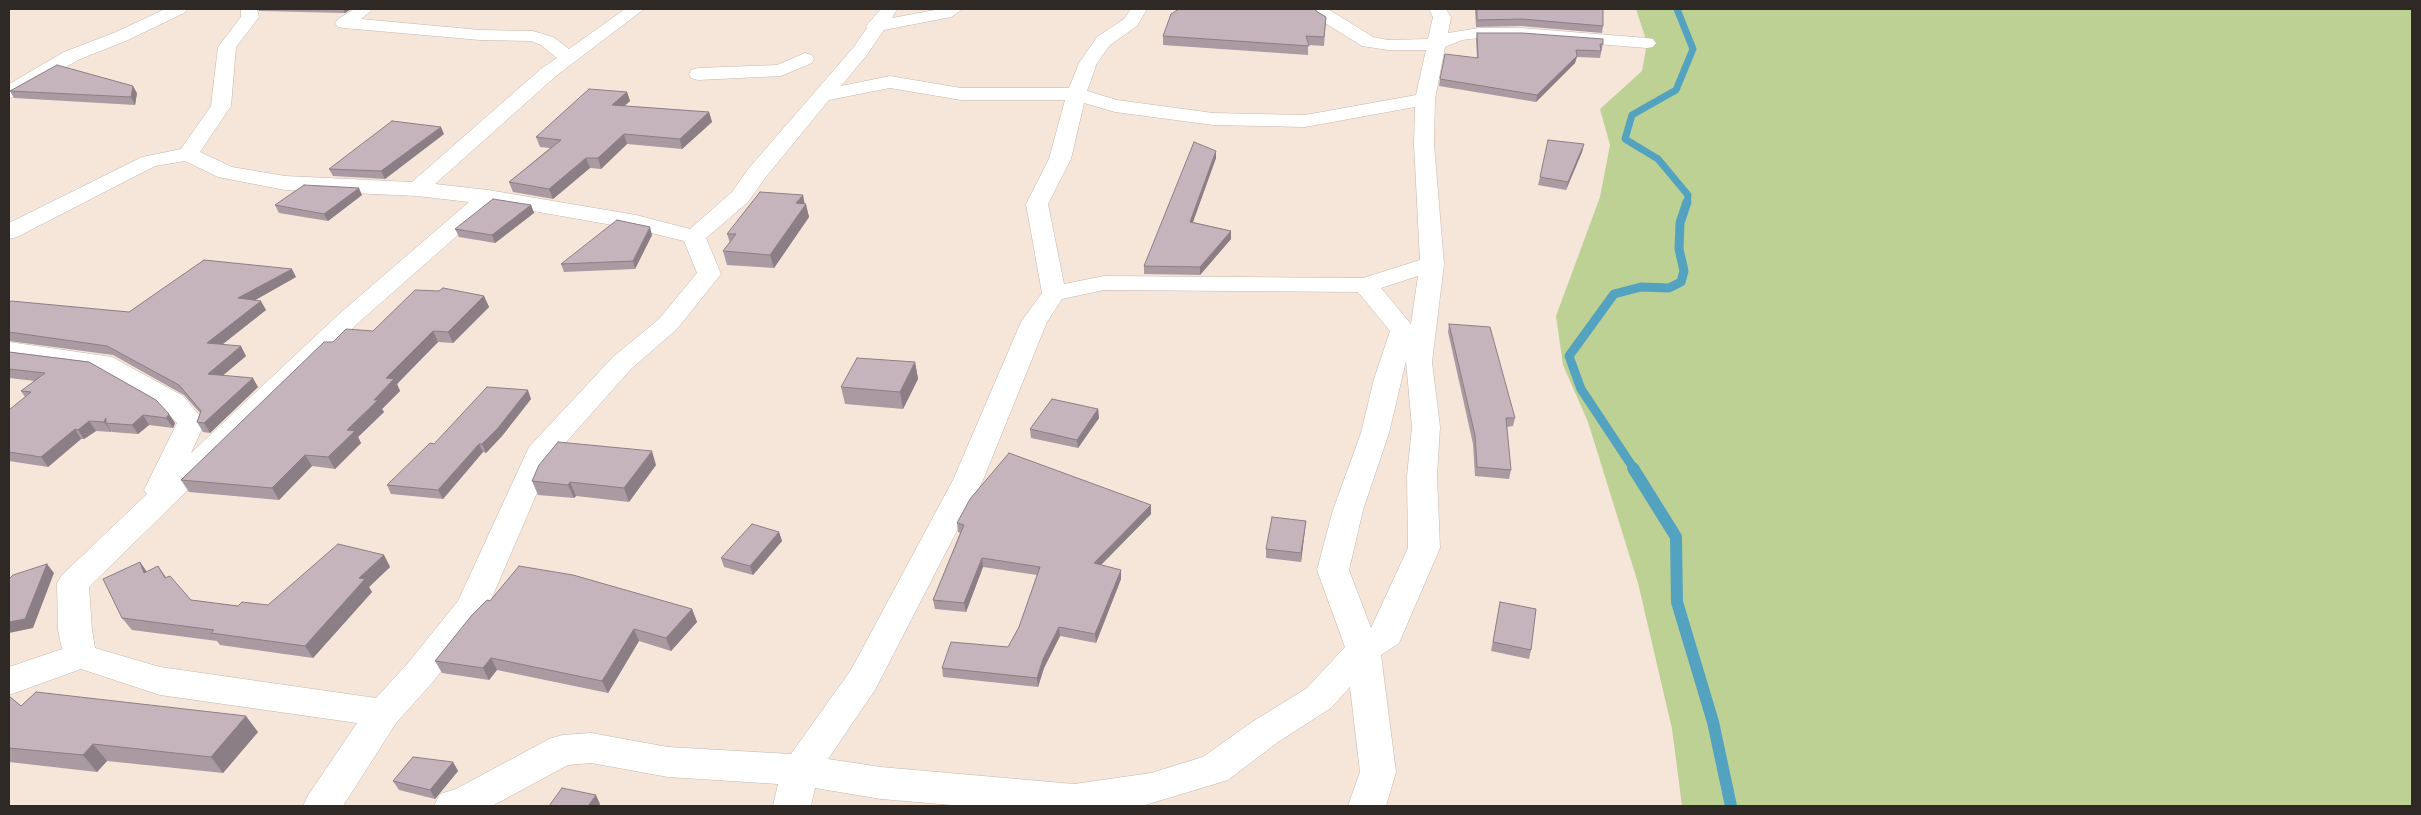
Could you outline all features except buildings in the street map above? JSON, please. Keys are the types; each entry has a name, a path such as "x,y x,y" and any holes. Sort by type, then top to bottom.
{"street":[{"path":"9,92 71,56 122,36 178,9"},
{"path":"188,154 221,106 226,73 227,47 250,17 249,9"},
{"path":"366,9 344,23 480,35 533,36 546,41 569,58"},
{"path":"417,189 549,72 636,9"},
{"path":"694,237 740,197 757,172 860,52 875,26 889,9"},
{"path":"875,26 945,13 954,9"},
{"path":"1054,293 1037,204 1060,159 1076,94 1088,63 1103,41 1131,22 1139,9"},
{"path":"1320,9 1323,14 1368,42 1388,46 1436,44 1458,35 1521,32 1647,42"},
{"path":"453,806 466,802 562,750 591,748 668,762 800,770 881,783 1074,803 1151,790 1214,769 1265,732 1318,698 1363,650 1387,634 1424,548 1422,476 1426,427 1419,362 1432,264 1424,144 1425,99 1442,17 1438,9"},
{"path":"698,74 768,72 805,59"},
{"path":"822,96 890,82 962,94 1076,94 1115,106 1213,119 1305,122 1425,99"},
{"path":"9,232 149,161 188,154 226,172 285,183 417,189 488,197 636,222 694,237"},
{"path":"80,656 75,630 73,583 152,505 348,320 488,197"},
{"path":"322,806 384,712 420,672 472,607 539,454 622,363 668,324 709,274 694,237"},
{"path":"792,806 800,770 864,680 968,480 1034,322 1054,293 1104,283 1364,285 1432,264"},
{"path":"1364,285 1404,330 1387,378 1375,433 1348,510 1333,570 1363,650 1378,772 1367,806"},
{"path":"9,350 103,362 173,402 191,422 152,505"},
{"path":"9,668 80,656 160,681 384,712"},
{"path":"9,681 80,656"}],"green space":[{"path":"1636,9 2412,9 2412,806 1682,806 1672,729 1638,583 1588,422 1563,365 1556,316 1600,197 1610,145 1600,109 1642,71 1647,43"}],"waterway":[{"path":"1677,9 1693,49 1676,90 1632,115 1625,139 1658,159 1688,195 1687,204"},
{"path":"1634,469 1581,389 1569,356 1614,294 1641,287 1669,288 1681,282 1684,271 1679,249 1680,223 1687,202"},
{"path":"1633,468 1676,537 1677,602 1713,722 1731,806"}]}
